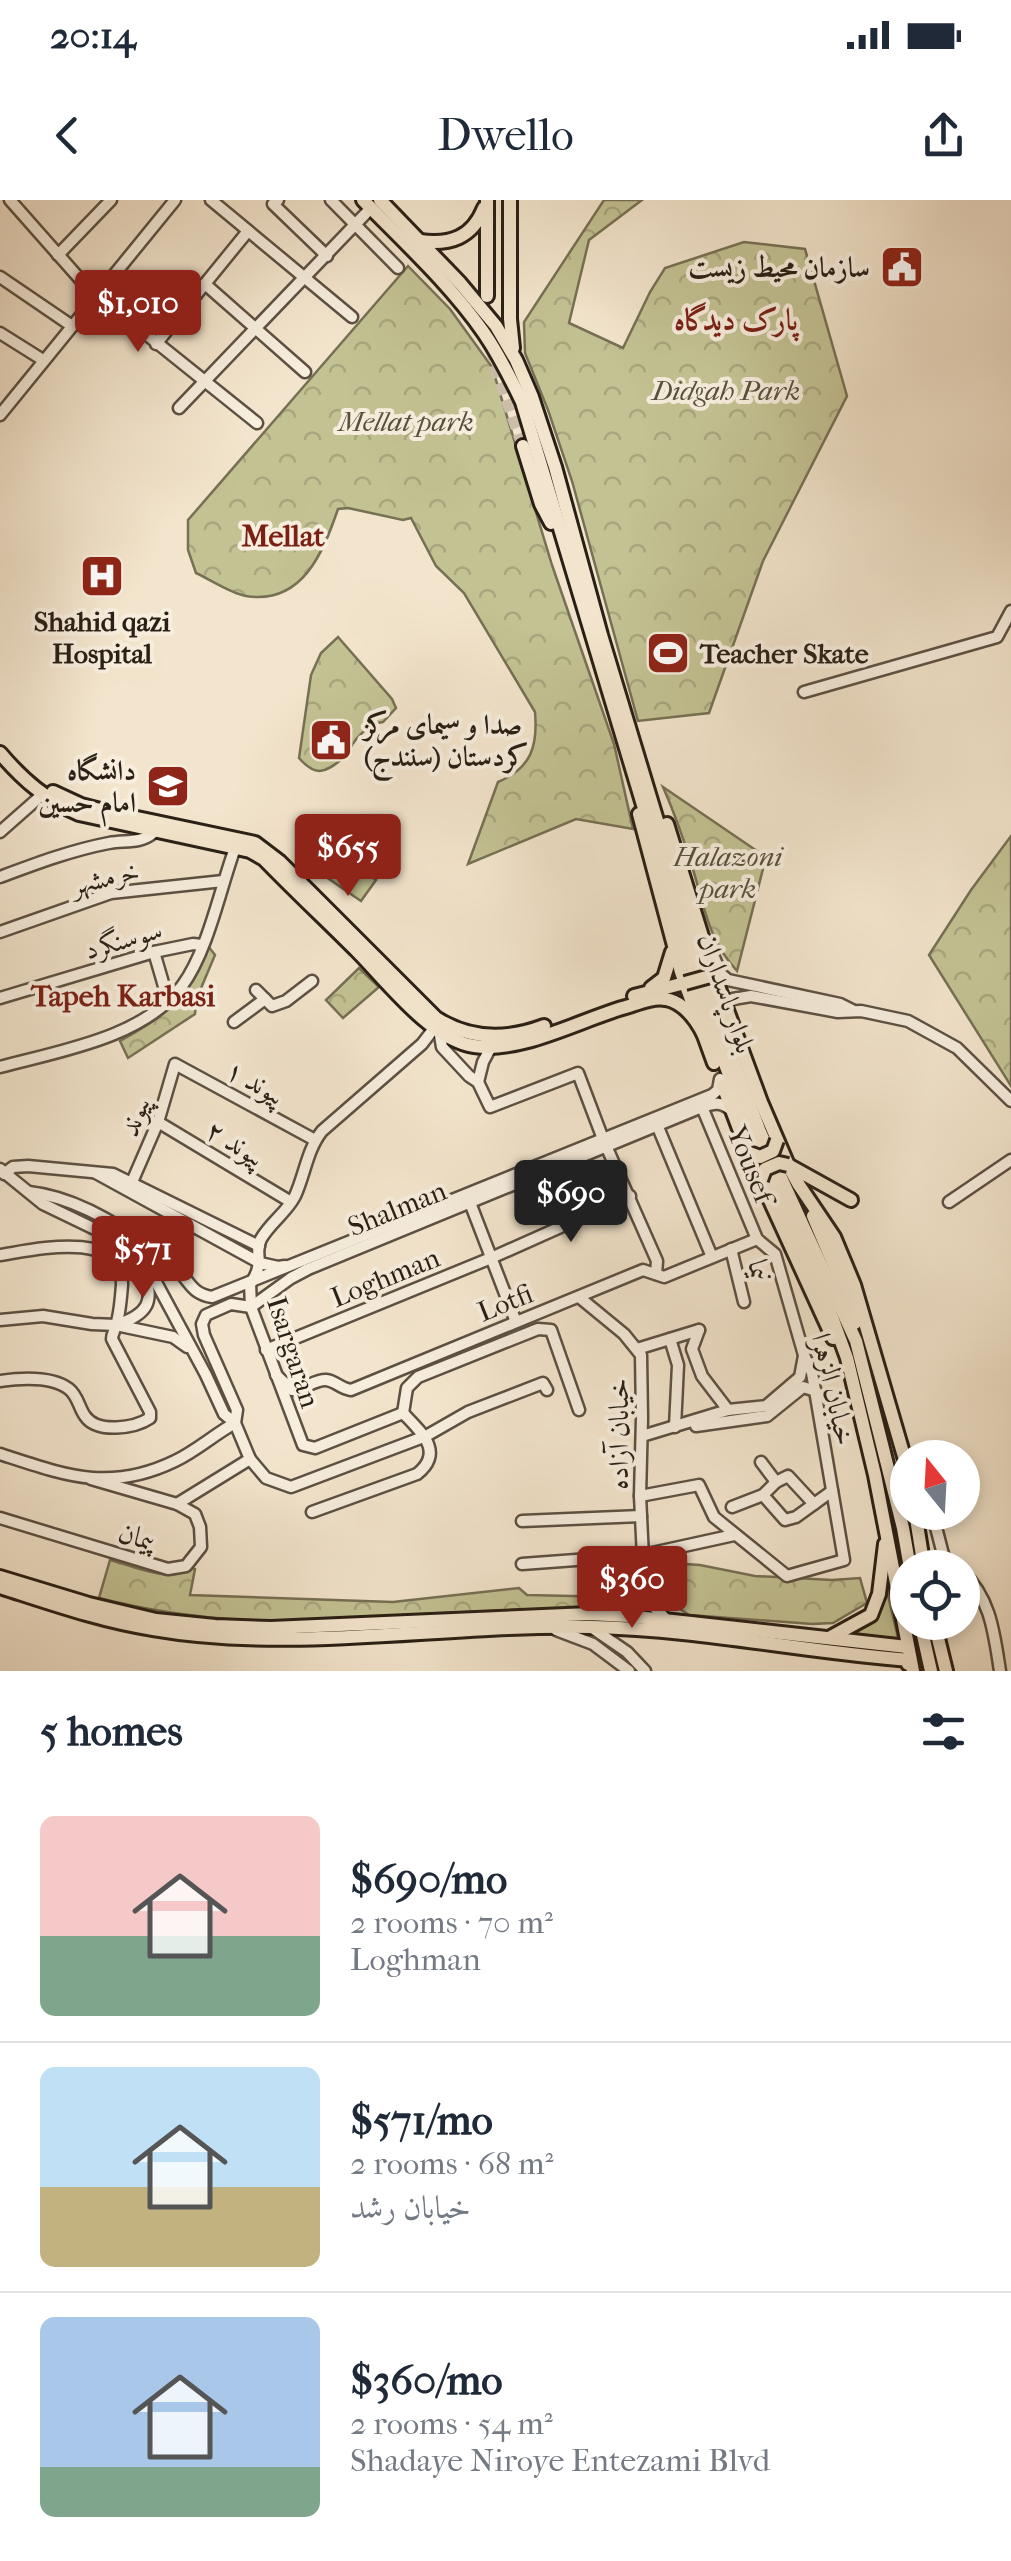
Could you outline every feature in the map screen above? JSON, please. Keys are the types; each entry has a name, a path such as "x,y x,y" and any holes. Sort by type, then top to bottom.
{"main road":[{"path":"510,200 510,339 516,360"},
{"path":"420,241 437,243 461,237 479,220 486,201"},
{"path":"486,201 486,296"},
{"name":"بلوار پاسداران","path":"372,203 420,241 488,316 516,360 532,397 704,1008 752,1136 836,1324 887,1532 909,1662"},
{"name":"بلوار پاسداران","path":"372,203 486,336 522,402 567,556 732,1061 781,1179 856,1340 907,1550"},
{"path":"523,446 542,504 567,556"},
{"path":"0,742 23,770 65,799 104,811 240,839 267,850 447,1025 472,1035 539,1032 664,999 689,1012 704,1035"},
{"path":"632,751 668,828 724,1006 777,1140 827,1244 855,1323 856,1340"},
{"path":"632,751 643,836 685,982 749,1153 854,1385"},
{"path":"0,753 32,788 79,814 250,851 264,859 389,985 437,1029 462,1043 491,1047 522,1043 539,1032 640,994 714,975"},
{"path":"640,994 664,978 674,944"},
{"path":"749,1153 760,1157 773,1151 777,1140"},
{"path":"761,1180 765,1169 779,1163 851,1200"},
{"path":"799,1185 834,1237 850,1273 901,1440"},
{"path":"827,1640 871,1615 879,1594 887,1532"},
{"path":"0,1576 156,1620 215,1626 362,1630 662,1629 909,1662"},
{"path":"0,1586 72,1611 154,1630 270,1638 589,1614 827,1640 879,1658"},
{"path":"924,1640 931,1670"},
{"path":"931,1670 938,1640"},
{"path":"938,1640 946,1671"}],"street":[{"path":"10,200 86,286 257,424"},
{"path":"58,255 111,200"},
{"path":"0,416 175,200"},
{"path":"211,200 352,317"},
{"path":"278,200 273,204 327,256"},
{"path":"331,200 398,268"},
{"path":"178,408 355,227 372,203"},
{"path":"156,344 248,230"},
{"path":"0,277 72,326"},
{"path":"204,284 306,372"},
{"path":"0,333 43,360"},
{"path":"0,390 14,398"},
{"path":"804,692 996,637 1011,610"},
{"path":"0,776 12,766"},
{"path":"0,832 43,794"},
{"path":"0,877 108,843 146,839 154,832"},
{"path":"0,1067 94,1041 142,1022 181,988 202,944 235,848"},
{"name":"خرمشهر","path":"0,932 112,894 223,881"},
{"path":"701,933 721,974 728,980 838,1012 853,1010 908,1021 957,1048 1006,1098 1011,1111"},
{"name":"سوسنگرد","path":"0,998 154,952 202,944"},
{"path":"154,952 168,1000"},
{"path":"234,1022 261,995 272,1006 280,1005 312,981"},
{"path":"724,1006 734,999 751,996 784,997"},
{"path":"250,1284 260,1263 260,1240 291,1202 315,1140 437,1029 442,1047 478,1082 490,1107 578,1073 657,1261 656,1274"},
{"path":"478,1082 491,1047"},
{"name":"پیوند ۱","path":"175,1064 315,1140"},
{"name":"پیوند","path":"132,1182 158,1122 175,1064"},
{"name":"Shalman","path":"251,1308 291,1278 387,1232 656,1122 712,1095 718,1090 720,1079"},
{"path":"702,1107 716,1102 732,1111"},
{"name":"Shalman","path":"656,1122 702,1107"},
{"name":"Yousef","path":"702,1107 757,1239"},
{"name":"پیوند ۲","path":"158,1122 291,1202"},
{"path":"656,1122 712,1257"},
{"path":"949,1202 1011,1160"},
{"path":"259,1246 113,1174 28,1166 2,1172 43,1204 101,1232 140,1263 157,1284 224,1414 235,1423 250,1459 266,1478 291,1487 426,1436 468,1412 543,1383 546,1390"},
{"path":"93,1171 260,1263 291,1265"},
{"name":"Shalman","path":"29,1192 76,1205 133,1236 178,1270 200,1296 212,1298 387,1232"},
{"name":"Loghman","path":"266,1350 494,1257 630,1196"},
{"path":"471,1197 518,1321"},
{"name":"Lotfi","path":"276,1375 292,1390 330,1380 343,1390 351,1390 643,1270 664,1277 757,1239"},
{"name":"خیابان الزهرا","path":"734,1535 787,1576 844,1560 816,1390 774,1254 757,1239"},
{"path":"0,1255 70,1246 88,1248 115,1261 122,1283 112,1339 150,1412 148,1420 135,1426 104,1427 86,1419 74,1395 58,1383 30,1379 0,1381"},
{"name":"نیما","path":"731,1249 744,1302"},
{"path":"116,1324 134,1318 149,1300 140,1263"},
{"name":"Isargaran","path":"250,1284 251,1308 302,1445 315,1448 403,1413"},
{"name":"خیابان آزاده","path":"579,1296 624,1334 641,1355 640,1496 645,1598"},
{"path":"91,1480 142,1475 178,1460 235,1423 237,1410 202,1324 206,1315 232,1304 251,1308"},
{"path":"0,1320 43,1316 116,1324 173,1337 191,1350"},
{"path":"312,1512 417,1474 428,1465 431,1457 426,1436 403,1413 407,1388 418,1377 538,1329 551,1330 580,1410"},
{"path":"636,1350 698,1330 692,1349 702,1376 728,1410"},
{"path":"670,1339 678,1365 675,1427"},
{"path":"642,1436 728,1410 766,1406 800,1377 804,1356"},
{"path":"675,1427 767,1416 803,1387 816,1390"},
{"path":"0,1454 177,1504 250,1459"},
{"path":"761,1462 776,1482"},
{"path":"732,1507 763,1495 788,1476 814,1504"},
{"path":"640,1496 699,1485 714,1517 734,1535"},
{"path":"763,1495 784,1520 796,1517 832,1492"},
{"name":"پیمان","path":"0,1518 168,1569 186,1566 201,1547 195,1514 177,1504"},
{"path":"522,1521 641,1516"},
{"path":"522,1564 643,1554 734,1535"},
{"path":"980,1594 991,1614 1000,1671"},
{"path":"628,1616 645,1598 667,1620"},
{"path":"551,1627 591,1644 629,1671"},
{"path":"591,1644 594,1629 628,1652 645,1671"}],"green space":[{"name":"Didgah Park","path":"604,200 642,200 589,240 569,323 623,348 665,268 744,242 805,249 847,396 763,561 709,713 638,721 572,481 525,353 524,322"},
{"name":"Mellat park","path":"408,266 450,309 492,367 552,565 614,744 633,829 576,819 468,864 498,782 518,770 530,755 535,712 464,593 436,566 411,518 338,509 307,572 296,584 265,597 240,594 196,573 188,550 188,520"},
{"path":"338,637 396,708 383,722 361,734 348,755 318,771 299,758 311,675 321,653"},
{"name":"Halazoni park","path":"663,787 766,857 737,971 713,933"},
{"path":"1011,836 1011,1086 929,955"},
{"path":"325,846 376,880 361,901 310,866"},
{"path":"208,946 215,955 196,1000 195,1014 128,1058 120,1041 175,1003 192,980"},
{"path":"359,968 379,987 343,1018 326,1000"},
{"path":"110,1560 163,1574 195,1569 190,1595 393,1602 519,1588 527,1595 615,1597 614,1610 489,1611 287,1621 206,1617 99,1598"},
{"path":"653,1562 700,1565 755,1576 860,1578 867,1603 833,1623 689,1615 656,1593"},
{"path":"886,1587 890,1640 899,1642 854,1637"}],"tunnel":[{"path":"492,348 523,446"}],"place":[{"name":"سازمان محیط زیست","path":"902,267"},
{"name":"Shahid qazi Hospital","path":"102,576"},
{"name":"Teacher Skate","path":"668,653"},
{"name":"صدا و سیمای مرکز کردستان (سنندج)","path":"331,740"},
{"name":"دانشگاه امام حسین","path":"168,786"}],"district":[{"name":"پارک دیدگاه","path":"736,320"},
{"name":"Mellat","path":"283,536"},
{"name":"Tapeh Karbasi","path":"123,996"}]}
